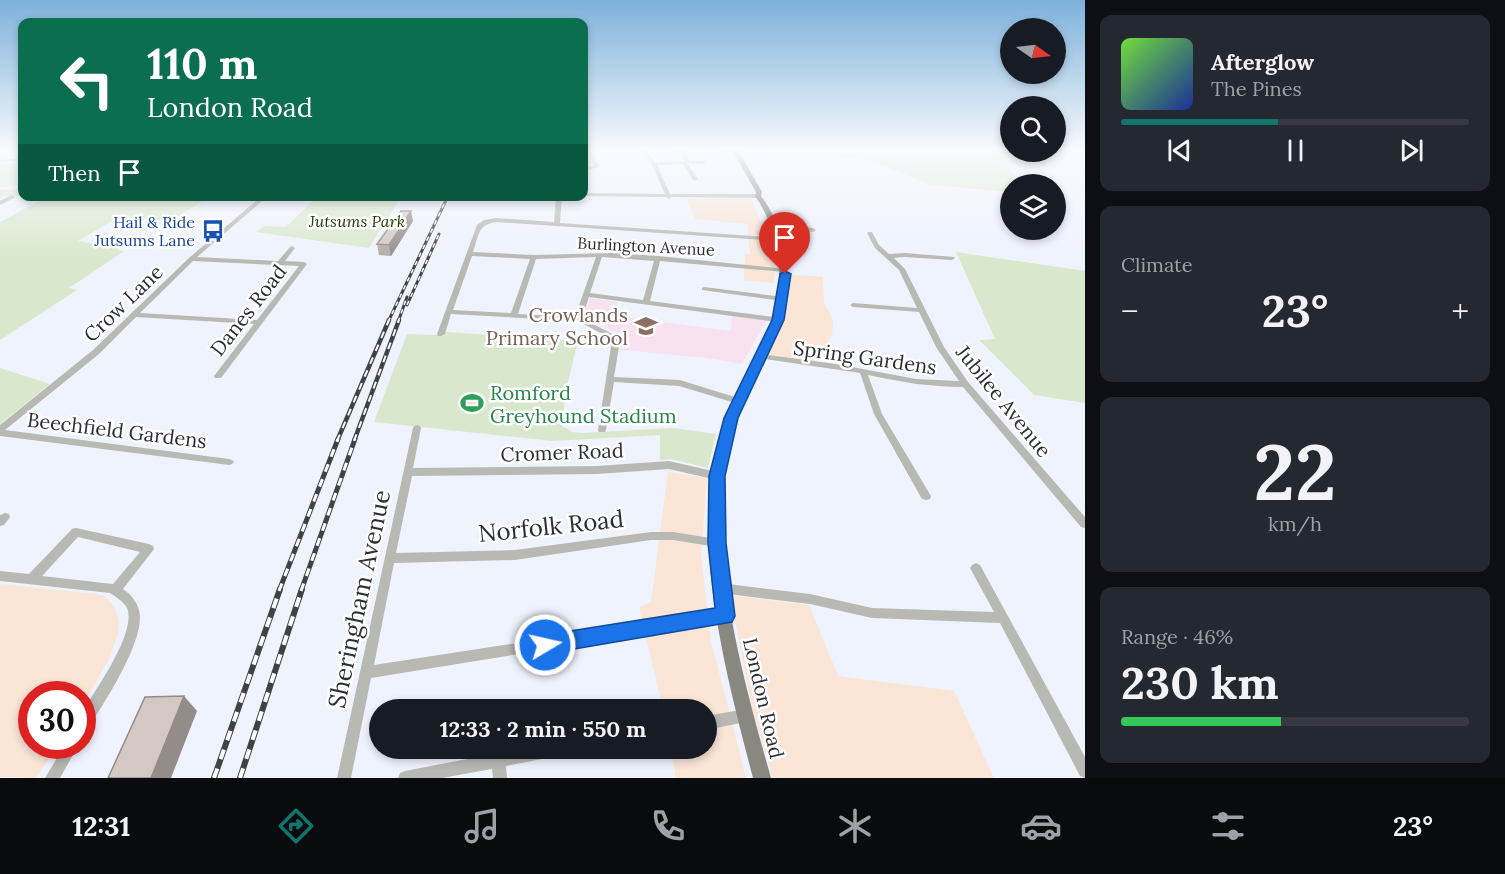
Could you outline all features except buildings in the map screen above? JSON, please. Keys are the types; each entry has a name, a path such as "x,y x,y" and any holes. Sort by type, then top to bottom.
{"main road":[{"name":"London Road","path":"756,186 779,239 785,270 783,299 778,320 738,401 725,439 717,476 717,543 720,588 725,616 762,778"}],"street":[{"path":"664,186 669,197"},
{"path":"588,195 758,196"},
{"path":"0,203 12,197"},
{"name":"Crow Lane","path":"0,432 84,363 191,259 260,201"},
{"path":"557,224 559,201"},
{"path":"441,334 479,226 486,221 779,239"},
{"path":"774,226 813,230"},
{"name":"Jubilee Avenue","path":"870,233 875,247 902,269 940,346 964,384 1085,524"},
{"path":"191,259 280,263 291,248"},
{"name":"Burlington Avenue","path":"470,254 534,257 600,255 785,270"},
{"path":"578,319 600,255"},
{"path":"888,256 952,258"},
{"path":"514,314 534,257"},
{"path":"646,302 658,258"},
{"name":"Danes Road","path":"218,376 304,264 280,263"},
{"path":"704,289 783,299"},
{"path":"586,295 778,320"},
{"path":"853,304 922,310"},
{"path":"449,312 578,319 598,327 614,339 602,430"},
{"path":"135,315 259,322"},
{"name":"Spring Gardens","path":"762,356 781,361 862,371 926,385 964,384"},
{"path":"862,371 878,414 926,496"},
{"path":"610,379 680,383 738,401"},
{"name":"Sheringham Avenue","path":"344,778 417,428"},
{"name":"Beechfield Gardens","path":"0,432 229,462"},
{"name":"Cromer Road","path":"408,472 597,470 669,465 717,476"},
{"path":"32,579 76,532 149,549 115,590"},
{"name":"Norfolk Road","path":"389,558 515,555 651,536 674,536 717,543"},
{"path":"976,568 1085,771"},
{"path":"0,576 115,590 123,595 132,608 134,620 132,631 116,667 96,701"},
{"path":"720,588 810,599 872,614 1001,618"},
{"path":"365,674 725,616"},
{"path":"717,721 746,716"},
{"path":"52,778 63,759"},
{"path":"405,778 503,759"},
{"path":"498,760 500,778"}],"shaded area":[{"path":"687,199 752,199 775,261 774,283 744,280 745,254 750,254 747,224 695,219"},
{"path":"785,274 823,277 824,303 833,320 832,336 812,364 761,356"},
{"name":"Crowlands Primary School","path":"590,298 618,302 615,316 731,331 732,316 767,320 742,364 707,358 620,350 621,342 617,333 583,317"},
{"path":"668,472 707,478 701,556 711,641 746,778 676,778 673,759 717,759 717,699 661,699 639,607 651,602"},
{"path":"0,584 97,594 106,597 114,607 119,620 118,633 109,659 96,682 18,681 18,759 48,759 36,778 0,777"},
{"path":"730,595 809,605 838,676 954,691 994,778 773,778 753,711"}],"green space":[{"path":"945,186 1000,186 1000,191"},
{"path":"18,189 18,197 0,195 0,190"},
{"path":"39,201 202,201 168,222 122,215 78,241 119,248 117,250 124,251 69,288 77,290 0,340 0,222"},
{"name":"Jutsums Park","path":"313,201 398,201 369,248 256,232 264,226 286,227"},
{"path":"956,252 1085,271 1085,403 1034,395 979,340 995,339"},
{"name":"Romford Greyhound Stadium","path":"446,332 578,341 566,390 562,426 573,432 584,433 673,428 716,434 708,468 671,459 660,460 660,435 553,441 374,422 407,334 436,335"},
{"path":"0,368 50,384 0,424"}],"railway":[{"path":"388,322 446,201"},
{"path":"407,305 439,234"},
{"path":"398,322 407,297"},
{"path":"337,441 389,320"},
{"path":"354,441 399,320"},
{"path":"279,591 338,439"},
{"path":"301,591 355,439"},
{"path":"214,778 280,589"},
{"path":"240,778 302,589"}],"place":[{"name":"Hail & Ride Jutsums Lane","path":"213,231"},
{"name":"Crowlands Primary School","path":"646,326"},
{"name":"Romford Greyhound Stadium","path":"472,403"}],"route":[{"path":"545,645 725,616 720,588 717,543 717,476 731,418 778,320 785,274"}]}
